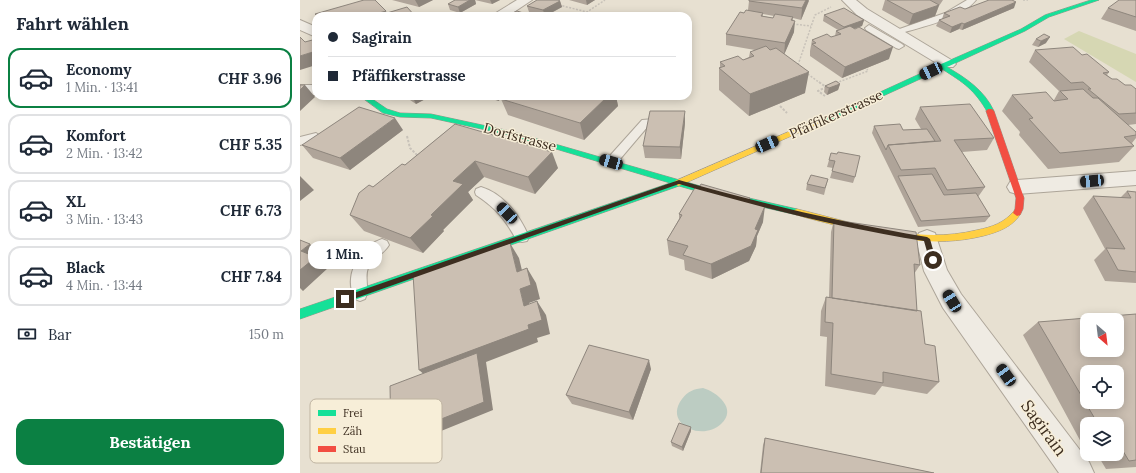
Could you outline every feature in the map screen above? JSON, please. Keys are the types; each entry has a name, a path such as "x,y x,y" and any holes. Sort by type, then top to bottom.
{"main road":[{"name":"Pfäffikerstrasse","path":"300,314 679,182 855,106 1023,30 1047,16 1070,7 1096,0"},
{"name":"Dorfstrasse","path":"369,100 385,111 400,115 430,116 510,133 729,196 893,234 927,239 950,239 974,236 1003,226 1013,218 1019,209 1020,198 988,104 968,83 944,65"}],"street":[{"path":"505,12 526,0"},
{"path":"849,2 895,32 905,44 944,65"},
{"path":"300,24 312,31"},
{"path":"300,90 312,90"},
{"path":"1017,187 1136,178"},
{"name":"Sagirain","path":"927,239 936,271 952,301 1078,473"}],"lane":[{"path":"895,32 944,16 969,4 972,0"},
{"path":"869,28 905,44"},
{"path":"889,50 905,44"},
{"path":"611,162 646,122 677,121"},
{"path":"300,141 316,137"},
{"path":"481,192 498,203 516,222 522,237"},
{"path":"360,294 358,275 361,262 382,245"}],"path":[{"path":"554,4 587,12 605,0"},
{"path":"1023,0 1028,0"},
{"path":"829,99 818,91 826,87 801,69 797,64 815,15 823,10 849,2"},
{"path":"789,24 811,26"},
{"path":"833,85 868,70 873,73"},
{"path":"419,116 407,134 408,145 412,153 421,158"}],"green space":[{"path":"1079,31 1136,54 1136,82 1064,39"}],"shaded area":[{"path":"703,388 714,393 724,402 727,413 726,418 721,424 713,429 695,431 687,428 681,423 677,416 677,408 682,399 689,392"}],"building":[{"path":"364,0 375,0 386,11 383,12 322,12"},
{"path":"455,0 470,0 458,7 448,4"},
{"path":"537,0 560,1 543,10 527,6"},
{"path":"749,0 806,0 802,8"},
{"path":"887,0 930,0 939,5 913,14"},
{"path":"989,0 1012,0 1016,2 964,24 962,23 952,27 939,20 950,16 944,13 960,7 965,9"},
{"path":"1119,0 1136,0 1136,17 1108,8"},
{"path":"407,7 411,12 390,12"},
{"path":"844,8 864,20 844,27 824,15"},
{"path":"746,10 763,13 761,16 773,18 775,14 793,17 791,20 795,21 785,43 726,34 740,12 744,13"},
{"path":"850,26 855,29 859,27 893,47 845,67 812,44 816,43 812,40 827,34 831,37 841,34 836,31"},
{"path":"1044,34 1050,37 1041,41 1036,39"},
{"path":"300,37 305,42 312,40 312,52 300,56"},
{"path":"766,46 770,50 776,48 809,72 750,94 719,68 725,66 720,62 738,56 743,60 754,56 750,52"},
{"path":"1073,47 1082,55 1087,54 1109,72 1103,73 1112,79 1117,79 1125,85 1131,85 1136,89 1136,113 1119,114 1088,89 1091,89 1083,82 1071,83 1035,50"},
{"path":"836,81 840,84 829,88 825,86"},
{"path":"300,85 305,85 300,90"},
{"path":"1083,89 1093,98 1098,98 1136,132 1136,135 1124,137 1134,146 1060,153 1029,119 1033,118 1012,95 1046,92 1054,101 1068,99 1060,91"},
{"path":"504,100 604,100 580,123"},
{"path":"970,104 994,138 954,140 985,187 947,190 935,168 901,170 888,145 941,141 920,107"},
{"path":"359,107 395,118 340,158 302,145"},
{"path":"650,111 685,111 680,147 643,146"},
{"path":"455,124 552,152 528,177 475,161 453,181 463,184 410,238 350,215 359,193 369,185 373,187 402,164 405,165"},
{"path":"900,124 903,130 927,129 935,141 888,145 886,150 874,126"},
{"path":"838,152 860,156 855,177 832,171 835,161 829,160 831,153 837,154"},
{"path":"932,174 944,195 976,193 990,216 921,221 898,176"},
{"path":"811,175 828,179 825,188 807,184"},
{"path":"701,184 750,198 748,201 765,206 755,229 758,230 751,246 711,264 683,255 688,246 667,240 682,215 679,214 696,186 699,188"},
{"path":"1127,191 1136,192 1136,272 1118,270 1106,248 1125,249 1093,196 1131,198"},
{"path":"834,220 916,232 920,265 914,264 917,311 832,298"},
{"path":"300,240 310,244 301,251 316,257 300,270"},
{"path":"510,243 517,272 527,268 531,285 520,289 524,306 537,301 542,320 528,325 529,329 419,370 413,274"},
{"path":"826,297 921,311 925,344 935,346 939,382 883,372 883,383 831,374 833,323 825,322"},
{"path":"1136,314 1136,460 1129,461 1124,453 1124,417 1094,417 1089,409 1124,409 1124,365 1080,365 1080,393 1038,322 1080,319 1080,357 1124,357 1124,315"},
{"path":"589,345 649,360 629,412 566,395"},
{"path":"477,353 484,402 442,419 442,399 390,399 390,386"},
{"path":"679,423 691,427 682,447 671,442"},
{"path":"765,438 934,473 761,473"}],"traffic: fast":[{"path":"821,121 1023,30 1047,16 1096,0"},
{"path":"941,66 976,90 987,103 990,111"},
{"path":"369,100 385,111 400,115 431,116 510,133 714,193 797,212"},
{"path":"300,314 678,183"}],"traffic: slow":[{"path":"678,183 821,121"},
{"path":"797,212 893,235 941,239 965,237 989,231 1005,224 1017,213"}],"traffic: jam":[{"path":"990,111 1020,198 1017,213"}],"route":[{"path":"345,299 679,182 714,193 893,234 927,239 933,260"}]}
